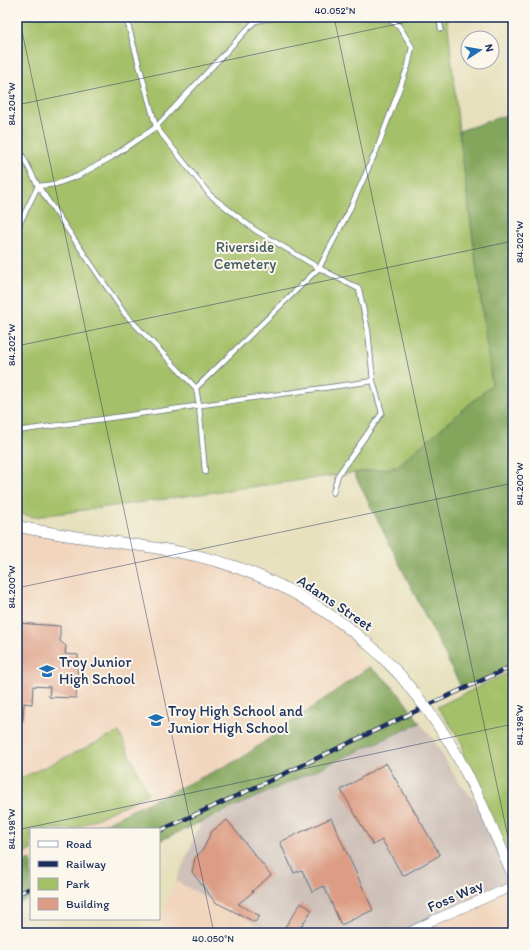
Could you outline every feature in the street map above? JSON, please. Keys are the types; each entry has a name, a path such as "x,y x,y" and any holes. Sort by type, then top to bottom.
{"street":[{"name":"Adams Street","path":"17,526 172,550 215,560 257,575 297,594 334,617 368,644 400,675 427,709 462,764 513,875"},
{"name":"Foss Way","path":"408,933 434,920 513,886"}],"lane":[{"path":"126,17 156,127 210,195 255,230 319,268 359,288 368,331 373,381 382,413 338,475 333,494"},
{"path":"38,186 56,184 78,176 112,158 156,127 255,20 280,17"},
{"path":"196,388 319,268 348,214 373,156 408,66 412,47 399,26 386,17"},
{"path":"439,17 441,29"},
{"path":"17,145 38,186 125,314 196,388 199,406 204,472"},
{"path":"17,228 38,186"},
{"path":"17,431 373,381"}],"shaded area":[{"name":"Troy High School and Junior High School","path":"17,526 236,567 352,630 355,654 369,667 240,759 95,828 30,828 30,859 17,865"},
{"path":"420,723 432,737 454,775 487,817 513,875 513,886 408,933 273,933 176,881 201,823"},
{"path":"176,881 273,933 180,933 159,923"},
{"path":"513,886 513,933 408,933"}],"green space":[{"name":"Riverside Cemetery","path":"17,17 447,17 459,131 492,385 396,467 34,517 17,513"},
{"path":"513,113 513,666 462,689 354,473 396,467 492,385 459,131"},
{"path":"369,667 385,679 400,695 420,723 160,841 160,828 95,828 240,759"},
{"path":"513,670 513,875 462,764 463,745 437,707"},
{"path":"119,732 148,794 77,828 30,828 30,850 17,856 17,780"},
{"path":"30,859 30,898 17,904 17,865"}],"building":[{"name":"Troy Junior High School","path":"17,623 60,626 60,641 66,646 65,654 78,655 76,698 49,697 50,687 33,686 32,704 24,703 23,720 17,720"},
{"path":"386,763 440,855 403,876 382,840 373,845 341,790"},
{"path":"331,818 373,910 341,925 324,886 312,892 302,870 294,873 280,842"},
{"path":"227,820 271,875 238,904 260,916 255,922 215,902 192,872 195,858 204,848 211,832"},
{"path":"301,903 312,910 300,928 307,933 281,933"}],"railway":[{"path":"160,831 267,782 513,666"},
{"path":"17,894 30,888"}],"place":[{"name":"Troy Junior High School","path":"47,671"},
{"name":"Troy High School and Junior High School","path":"156,720"}]}
